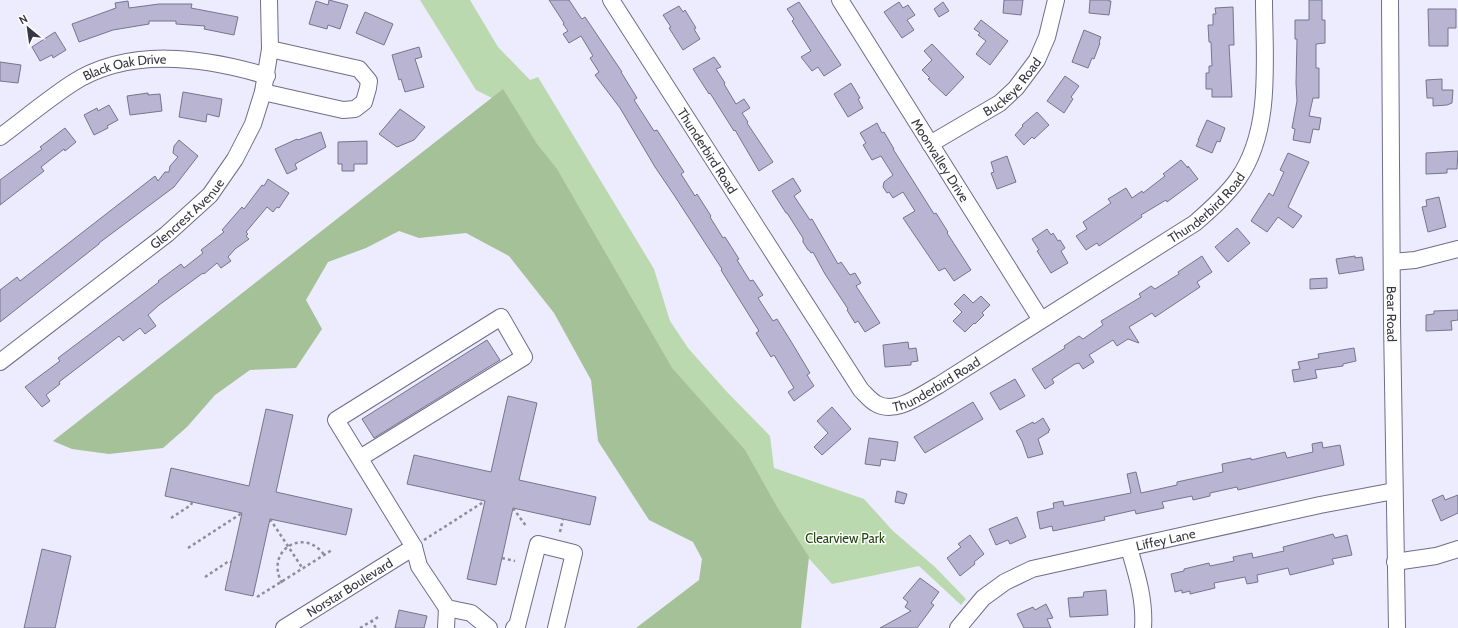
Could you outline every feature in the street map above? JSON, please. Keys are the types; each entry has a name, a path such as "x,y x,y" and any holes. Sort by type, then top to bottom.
{"street":[{"name":"Glencrest Avenue","path":"0,362 167,234 210,194 235,159 253,124 263,92 270,49 269,0"},
{"name":"Thunderbird Road","path":"611,0 861,390 876,404 888,408 902,405 939,385 1195,223 1217,204 1238,180 1250,159 1257,138 1264,102 1264,0"},
{"name":"Moonvalley Drive","path":"840,0 1041,320"},
{"name":"Buckeye Road","path":"930,144 1000,103 1016,88 1037,60 1047,37 1056,0"},
{"name":"Bear Road","path":"1390,0 1394,491 1397,628"},
{"path":"263,92 293,100 343,110 355,109 364,102 368,88 369,81 360,69 270,49"},
{"name":"Black Oak Drive","path":"0,137 72,83 106,67 144,59 174,58 239,68 266,76"},
{"path":"1392,262 1415,260 1458,249"},
{"path":"360,458 524,357 501,317 336,420 414,547 419,566 447,608 446,628"},
{"name":"Liffey Lane","path":"958,628 983,598 1005,582 1032,569 1320,504 1394,491"},
{"path":"514,628 517,626 538,544 574,553 556,628"},
{"name":"Norstar Boulevard","path":"284,628 414,547"},
{"path":"1129,548 1140,585 1144,615 1142,628"},
{"path":"1396,562 1436,556 1458,549"},
{"path":"447,608 471,613 489,628"}],"path":[{"path":"170,518 191,505 192,502"},
{"path":"414,547 485,502"},
{"path":"513,508 526,526"},
{"path":"188,548 242,513"},
{"path":"270,519 303,569"},
{"path":"560,532 563,519"},
{"path":"282,582 277,570 278,560 288,546 303,542 308,543 317,546 325,556"},
{"path":"257,597 325,556 332,550"},
{"path":"502,558 515,561"},
{"path":"205,577 229,561 231,562"},
{"path":"360,628 371,620 380,616"},
{"path":"371,620 376,628"}],"green space":[{"name":"Clearview Park","path":"420,0 470,0 498,47 530,80 538,77 654,269 670,321 688,348 727,392 770,436 774,468 864,499 893,531 935,567 966,599 961,605 919,566 832,584 774,520 672,383 502,103 476,90"},
{"path":"503,89 537,144 557,169 672,368 745,450 777,507 809,557 801,628 636,628 699,580 702,559 693,542 649,520 598,441 591,380 554,313 509,256 466,233 419,238 399,231 366,248 328,262 306,300 322,329 296,368 250,370 215,395 187,427 163,448 109,454 72,449 53,441"}],"building":[{"path":"329,0 348,5 340,29 328,25 327,29 309,24 316,1 328,5"},
{"path":"549,0 569,0 581,18 582,19 585,17 622,72 637,98 634,100 654,131 657,130 684,172 681,174 695,196 697,194 723,238 725,237 739,259 737,260 750,281 753,280 763,295 758,298 773,321 777,319 810,373 807,375 814,386 794,401 788,392 794,388 774,355 771,357 756,333 759,331 721,270 722,269 655,167 620,108 595,75 599,72 590,58 593,56 581,36 569,43 563,34 568,31"},
{"path":"1004,0 1023,0 1021,15 1003,13"},
{"path":"1090,0 1111,1 1109,15 1089,13"},
{"path":"1309,0 1322,0 1322,20 1325,20 1325,43 1316,44 1316,68 1319,68 1319,98 1313,98 1309,116 1321,118 1319,130 1313,129 1310,143 1293,140 1295,129 1292,128 1297,101 1297,39 1295,39 1295,20 1309,20"},
{"path":"128,1 129,8 159,4 192,4 191,8 238,17 234,35 204,29 205,26 176,24 176,21 149,21 149,24 113,30 79,42 72,24 116,8 115,3"},
{"path":"799,2 841,65 824,76 818,67 812,71 801,57 811,51 792,21 794,19 787,9"},
{"path":"899,2 903,8 908,5 915,15 907,20 914,30 902,38 884,12"},
{"path":"943,2 949,11 939,17 934,9"},
{"path":"679,6 683,12 685,10 696,28 694,29 700,39 683,50 669,28 671,27 663,15"},
{"path":"1233,7 1234,45 1229,45 1232,97 1212,97 1212,89 1206,89 1206,73 1209,73 1209,66 1212,66 1211,42 1209,42 1208,25 1213,25 1213,14 1216,14 1215,8"},
{"path":"1428,9 1456,9 1456,28 1448,28 1448,46 1429,46"},
{"path":"365,12 393,24 384,45 356,33"},
{"path":"981,20 1008,41 990,65 976,54 986,41 978,35 980,33 974,29"},
{"path":"1084,30 1101,37 1094,59 1092,58 1088,68 1072,62"},
{"path":"55,32 66,50 53,58 52,55 40,61 32,47"},
{"path":"932,44 964,77 946,96 928,79 930,78 922,70 932,60 924,51"},
{"path":"419,47 422,57 415,59 424,87 405,92 401,79 399,80 392,55"},
{"path":"714,57 721,67 716,69 736,104 744,99 750,108 742,113 773,162 759,171 735,130 734,131 693,69"},
{"path":"0,62 21,65 18,83 0,81"},
{"path":"1065,76 1079,86 1071,97 1073,99 1064,113 1047,101"},
{"path":"1442,79 1442,90 1453,90 1452,103 1433,106 1433,98 1427,98 1426,80"},
{"path":"851,83 860,98 858,99 863,108 848,117 834,94"},
{"path":"183,92 222,99 219,117 207,114 206,122 179,117"},
{"path":"148,93 148,95 160,94 162,111 130,115 127,96"},
{"path":"109,105 118,120 107,126 108,128 94,135 84,115 97,108 98,111"},
{"path":"400,109 425,127 414,140 397,147 379,134"},
{"path":"1037,112 1049,125 1034,139 1032,137 1024,145 1015,135 1023,126 1022,125"},
{"path":"1207,120 1225,128 1220,142 1217,141 1212,153 1196,146"},
{"path":"877,123 934,214 936,213 971,270 954,281 945,268 939,271 903,218 915,211 903,192 893,198 883,187 884,182 893,175 881,156 872,160 863,145 866,143 860,133"},
{"path":"65,128 76,142 65,151 64,149 41,167 44,171 0,205 0,180 42,149 40,147"},
{"path":"321,132 326,147 295,164 297,169 287,174 275,149 297,139 298,140"},
{"path":"179,140 198,156 174,187 99,243 0,322 0,290 17,277 20,281 155,176 158,181 165,172 169,172 170,166 178,157 173,153 174,146"},
{"path":"367,141 367,164 354,164 354,171 342,171 342,164 338,164 338,142"},
{"path":"1458,151 1457,169 1447,169 1447,173 1426,174 1426,153"},
{"path":"1288,153 1309,162 1288,207 1302,216 1293,228 1278,217 1267,232 1251,221 1269,193 1273,196 1284,172 1280,170"},
{"path":"1007,156 1016,182 997,189 991,173 994,172 991,162"},
{"path":"1181,160 1188,168 1188,166 1198,179 1167,202 1166,200 1141,215 1142,217 1099,246 1097,243 1086,250 1076,236 1087,229 1083,222 1111,203 1108,199 1126,188 1132,198 1142,191 1143,193 1165,176 1163,174"},
{"path":"793,178 801,191 794,196 810,220 812,219 838,264 841,262 850,275 855,273 861,283 856,286 880,323 865,332 858,321 855,323 813,252 811,253 808,250 803,242 803,238 772,191"},
{"path":"268,179 289,193 279,208 277,207 273,212 267,207 246,232 248,234 246,236 249,239 235,249 228,257 231,261 221,268 217,263 204,274 203,273 159,305 148,315 156,326 145,334 140,328 123,341 119,336 59,382 60,384 46,395 50,401 42,407 25,387 60,361 58,358 159,282 158,281 181,264 184,268 203,253 201,250 224,232 222,230 242,207 244,209 262,185 264,186"},
{"path":"1439,197 1446,227 1428,232 1422,207 1427,206 1426,200"},
{"path":"1237,228 1250,243 1228,262 1215,247"},
{"path":"1047,229 1051,235 1053,233 1058,241 1060,240 1065,248 1061,251 1068,263 1051,273 1037,251 1039,250 1032,239"},
{"path":"1202,256 1212,272 1197,282 1200,287 1155,317 1152,313 1129,327 1139,343 1128,339 1117,346 1113,340 1089,355 1094,362 1083,369 1079,363 1075,364 1052,379 1054,383 1045,389 1032,369 1065,348 1064,346 1079,336 1083,339 1103,325 1101,321 1141,297 1139,294 1151,286 1155,289 1179,274 1178,272"},
{"path":"1355,256 1355,258 1362,257 1364,270 1339,274 1336,259"},
{"path":"1327,278 1327,288 1310,289 1310,279"},
{"path":"964,294 973,303 981,296 990,305 982,313 984,315 965,332 953,321 962,312 954,304"},
{"path":"1458,310 1458,320 1451,321 1452,330 1426,331 1426,315 1434,314 1434,311"},
{"path":"487,340 500,360 374,438 362,419"},
{"path":"908,342 909,349 916,348 918,361 911,362 911,365 885,367 883,345"},
{"path":"1354,348 1356,361 1343,364 1343,366 1315,370 1317,378 1294,382 1292,370 1300,369 1298,362 1319,358 1318,354"},
{"path":"1015,379 1025,396 1000,410 990,393"},
{"path":"508,396 537,403 519,480 596,497 590,525 513,508 496,585 467,579 485,501 407,484 414,455 491,472"},
{"path":"973,402 983,419 925,453 914,437"},
{"path":"832,407 851,429 822,455 814,447 828,433 817,421"},
{"path":"266,409 293,415 276,492 352,509 346,535 270,519 253,596 225,590 242,513 165,496 171,468 249,486"},
{"path":"1043,418 1050,430 1038,439 1043,454 1028,458 1022,441 1016,431 1033,422 1034,424"},
{"path":"869,438 898,442 895,461 881,459 880,466 865,464"},
{"path":"1322,442 1323,448 1340,445 1344,465 1238,490 1237,487 1210,493 1210,496 1193,500 1192,496 1162,502 1164,508 1136,514 1135,510 1104,517 1105,520 1053,531 1052,526 1040,529 1037,512 1054,508 1053,503 1063,501 1064,506 1131,493 1127,474 1136,472 1141,493 1177,485 1177,482 1223,472 1222,464 1251,458 1251,460 1285,452 1287,458 1313,452 1312,444"},
{"path":"897,491 907,494 904,504 895,502"},
{"path":"1443,495 1445,500 1458,495 1458,513 1441,521 1432,500"},
{"path":"1017,517 1026,537 1010,544 1008,540 996,545 989,529"},
{"path":"1333,534 1335,538 1347,535 1352,555 1332,559 1334,564 1290,575 1288,568 1257,575 1258,582 1247,584 1245,577 1214,583 1215,588 1190,594 1190,591 1182,593 1182,590 1175,592 1171,574 1184,571 1184,569 1209,563 1210,566 1234,561 1233,557 1252,553 1253,558 1284,551 1283,547"},
{"path":"970,535 984,554 974,562 975,564 960,576 947,558 961,547 958,544"},
{"path":"42,549 71,556 55,628 24,628"},
{"path":"920,578 939,592 931,603 934,605 917,628 880,628 911,611 905,607 908,602 903,598"},
{"path":"1106,590 1108,615 1070,617 1068,598 1083,597 1084,592"},
{"path":"1046,604 1053,618 1047,619 1051,628 1024,628 1017,614 1033,607 1035,610"},
{"path":"399,610 427,616 424,628 395,628"}]}
